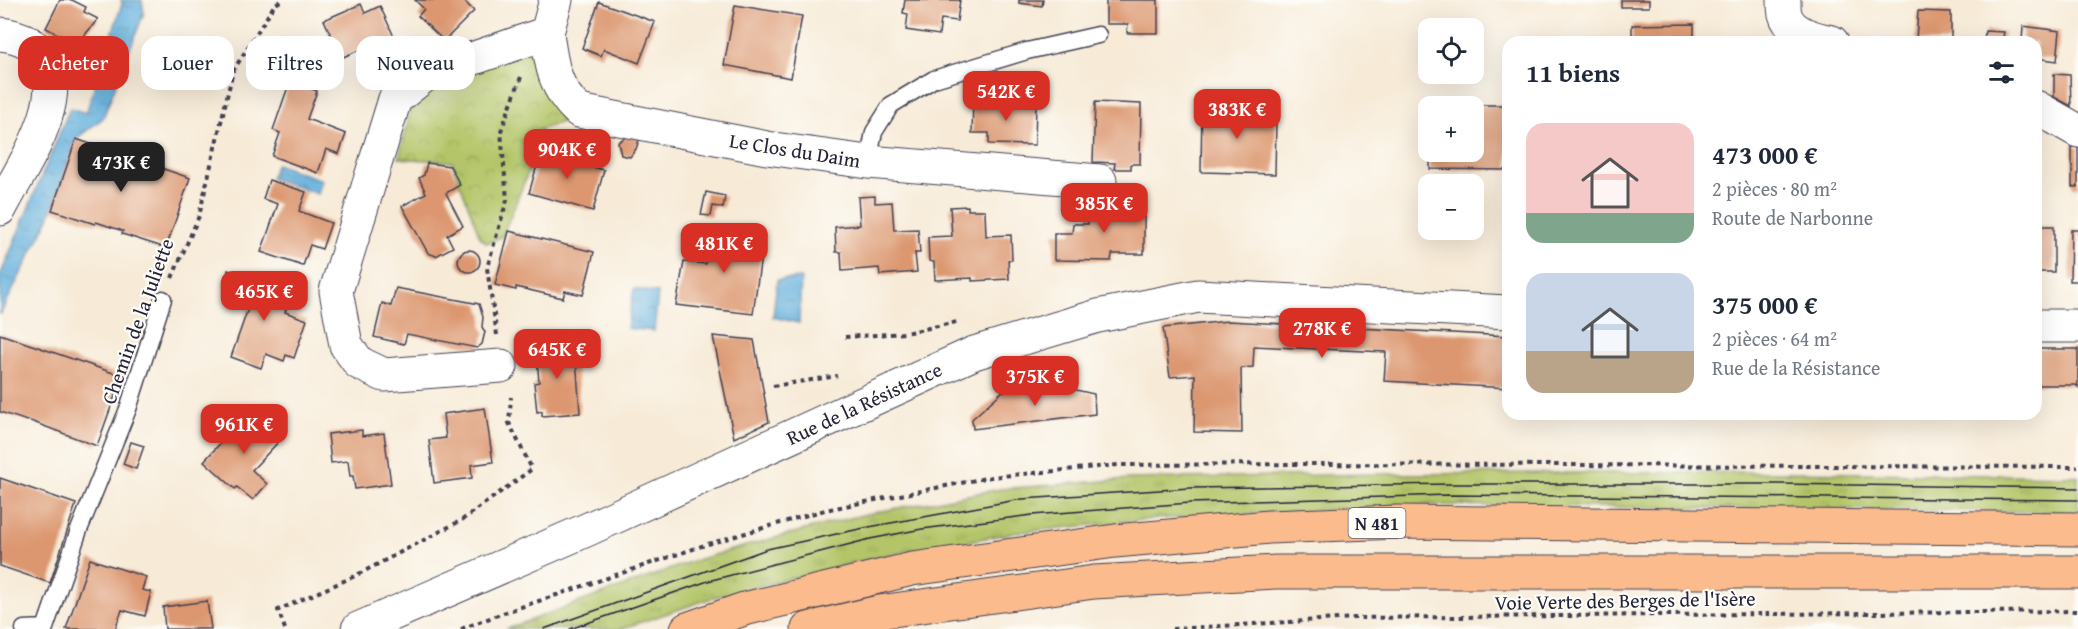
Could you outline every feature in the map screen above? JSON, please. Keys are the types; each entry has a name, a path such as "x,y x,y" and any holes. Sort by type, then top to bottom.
{"highway":[{"name":"N 481","path":"687,629 744,609 912,569 1115,541 1269,527 1398,522 2078,529"},
{"path":"808,629 879,612 1094,582 1276,572 2078,572"}],"street":[{"name":"Le Clos du Daim","path":"556,0 547,33 552,71 569,103 579,111 768,148 868,162 1100,181"},
{"path":"1784,0 1785,16 1791,25 1810,36"},
{"path":"501,366 384,375 359,363 346,345 336,291 395,99 425,75 547,33"},
{"path":"0,34 22,38 36,48 46,61 51,76 46,118 0,209"},
{"path":"2042,110 2078,131"},
{"name":"Rue de la Résistance","path":"358,629 584,531 974,352 1098,315 1198,296 1502,312"},
{"path":"2042,326 2078,326"}],"lane":[{"path":"868,162 874,132 891,105 934,79 1027,51 1098,35"},
{"name":"Chemin de la Juliette","path":"45,628 79,530 128,409 163,299"},
{"path":"24,629 45,628"}],"path":[{"name":"Chemin de la Juliette","path":"163,299 199,216 233,70 274,4 283,0"},
{"path":"940,331 962,321"},
{"path":"773,386 835,377 846,372"},
{"path":"285,629 278,610 287,605"},
{"name":"Voie Verte des Berges de l'Isère","path":"1172,629 1354,618 2078,611"}],"green space":[{"path":"535,45 562,122 539,130 543,136 502,237 487,243 480,237 452,162 399,158 411,108 424,93 431,90 475,90 475,71"},
{"path":"1787,472 2078,476 2078,512 1421,505 1153,519 1020,532 882,556 715,597 621,629 506,629 693,561 767,540 866,514 1000,489 1130,479 1378,474"}],"water":[{"path":"121,0 142,0 144,13 129,51 129,36 111,36 122,4"},
{"path":"94,90 114,90 103,118 76,139 49,218 0,315 0,276 70,108 86,113"},
{"path":"276,164 322,180 318,194 271,178"},
{"path":"801,278 799,323 773,317 777,280"},
{"path":"634,289 658,293 654,331 627,328"}],"building":[{"path":"60,0 72,0 86,7 84,12 98,19 84,36 61,36 46,28"},
{"path":"415,0 463,0 474,11 449,36 439,36 418,16 424,9"},
{"path":"905,0 960,0 957,21 941,19 939,35 906,30 908,14 903,13"},
{"path":"1019,0 1043,0 1042,6 1019,3"},
{"path":"1106,0 1158,0 1158,33 1127,33 1128,24 1106,24"},
{"path":"1621,0 1649,0 1649,7 1621,7"},
{"path":"599,2 655,22 639,63 604,49 601,56 582,48"},
{"path":"361,4 365,13 380,6 394,36 356,36 356,51 344,57 344,36 331,36 324,20"},
{"path":"735,5 802,16 791,78 724,65"},
{"path":"1918,11 1951,12 1951,36 1916,36"},
{"path":"1694,24 1694,36 1632,36 1632,25"},
{"path":"2023,26 2060,31 2057,61 2042,59 2042,36 2022,36"},
{"path":"1985,31 2004,32 2003,36 1985,36"},
{"path":"2054,74 2070,75 2071,106 2054,97"},
{"path":"287,90 314,90 317,91 307,119 346,134 339,154 326,149 318,173 272,156 280,133 273,130"},
{"path":"973,102 1036,102 1035,145 989,144 989,133 972,133"},
{"path":"1095,102 1141,104 1140,164 1131,164 1131,169 1114,169 1115,163 1093,162"},
{"path":"1202,103 1256,105 1257,122 1276,122 1275,174 1201,172"},
{"path":"1484,105 1502,105 1502,170 1430,169 1430,162 1484,162"},
{"path":"629,135 640,137 630,157 621,155 618,142"},
{"path":"76,139 190,178 166,248 122,234 123,231 96,222 95,224 52,210"},
{"path":"2072,145 2078,148 2078,187 2072,187"},
{"path":"542,148 590,161 588,166 604,170 593,211 529,193"},
{"path":"427,163 450,166 460,185 446,193 463,226 447,235 453,247 436,256 428,253 402,206 426,193 419,178 424,175"},
{"path":"269,180 306,192 299,211 331,223 322,249 310,245 303,266 261,252 278,204 263,199"},
{"path":"706,192 725,196 723,208 713,206 711,216 701,215"},
{"path":"875,196 875,203 892,202 894,230 918,229 920,253 915,253 917,272 880,275 879,268 842,271 841,252 836,252 835,227 860,225 858,197"},
{"path":"1093,202 1144,203 1144,254 1112,254 1111,261 1054,260 1054,233 1072,233 1073,224 1088,224 1089,206 1093,207"},
{"path":"968,206 968,210 985,210 986,236 1011,235 1012,260 1008,260 1009,279 935,280 934,262 929,261 928,237 952,236 950,207"},
{"path":"2042,226 2054,226 2054,272 2042,272"},
{"path":"713,227 764,235 753,314 676,305 684,262 706,264"},
{"path":"2071,230 2078,230 2078,281 2070,281"},
{"path":"509,231 594,252 583,295 565,291 563,298 516,287 516,290 495,285"},
{"path":"465,250 473,250 480,257 480,265 473,272 465,272 458,265 458,257"},
{"path":"228,270 292,293 285,312 307,320 294,358 286,355 284,361 266,354 261,368 231,357 250,303 236,298 225,288"},
{"path":"396,288 479,304 483,317 482,327 485,332 482,344 477,348 407,334 404,344 374,337 382,303 391,306"},
{"path":"1228,321 1502,336 1502,388 1384,381 1386,352 1254,346 1253,367 1241,368 1242,433 1194,432 1195,375 1170,377 1163,328"},
{"path":"0,334 122,376 97,446 0,412"},
{"path":"713,336 754,340 769,422 734,438"},
{"path":"575,343 580,413 542,416 542,411 537,412 534,383 539,382 536,346"},
{"path":"2042,349 2078,349 2078,387 2076,385 2042,385"},
{"path":"1063,387 1094,394 1095,414 973,429 972,419 1003,391"},
{"path":"485,408 493,462 471,465 472,478 434,483 429,440 446,438 443,414"},
{"path":"250,411 281,439 252,470 267,484 253,500 237,487 235,489 204,461"},
{"path":"362,430 362,436 384,433 391,484 355,489 348,461 331,463 328,434"},
{"path":"131,442 144,446 136,469 123,464"},
{"path":"0,478 76,504 50,583 0,566"},
{"path":"90,559 146,577 142,590 151,592 145,616 122,610 115,629 66,629"},
{"path":"207,601 211,629 165,629 163,607"}],"tram line":[{"path":"544,629 767,549 869,527 1022,499 1190,488 1450,484 1777,484 2078,488"},
{"path":"570,629 708,581 870,539 922,529 1032,515 1190,503 1448,495 2078,500"}]}
